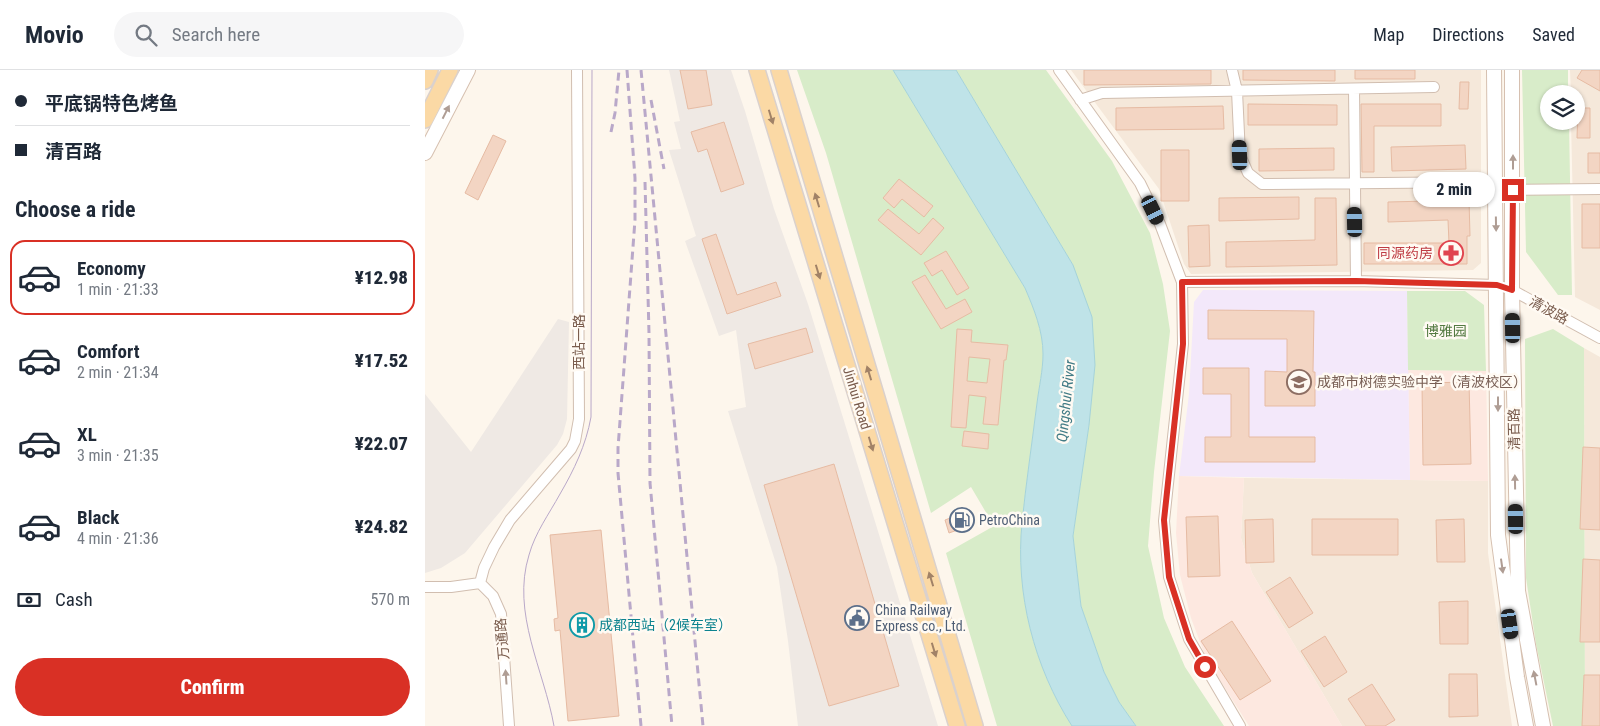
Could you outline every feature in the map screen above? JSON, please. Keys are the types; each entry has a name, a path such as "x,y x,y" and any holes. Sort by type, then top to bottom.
{"main road":[{"path":"425,81 430,70"},
{"path":"425,120 450,70"},
{"name":"Jinhui Road","path":"757,70 957,726"},
{"name":"Jinhui Road","path":"779,70 975,726"}],"street":[{"path":"425,153 468,70"},
{"name":"西站一路","path":"480,583 484,568 510,520 565,457 575,440 578,430 577,70"},
{"path":"1059,70 1140,183 1160,224 1182,282 1183,344 1164,520 1169,577 1189,639 1240,726"},
{"path":"1231,70 1237,91 1240,155 1247,173 1262,184 1495,182"},
{"name":"清百路","path":"1494,70 1498,535 1517,677 1526,726"},
{"name":"清百路","path":"1511,70 1512,290 1518,591 1543,726"},
{"path":"1081,100 1102,93 1434,88"},
{"path":"1354,89 1356,281"},
{"path":"1513,190 1600,189"},
{"name":"清波路","path":"1182,282 1356,281 1497,285 1512,290 1600,338"},
{"path":"425,587 451,587 480,583"},
{"name":"万通路","path":"480,583 493,596 501,614 509,726"}],"shaded area":[{"path":"669,70 731,70 774,209 808,304 938,726 798,726 777,567 728,411 746,407 736,330 719,336 685,241 696,236 669,150 681,149 674,122 680,121"},
{"path":"1071,70 1481,70 1481,263 1473,270 1191,274 1184,264 1159,189"},
{"path":"1570,70 1600,70 1600,310 1575,297 1571,130 1585,130 1585,85 1571,85"},
{"name":"成都市树德实验中学（清波校区）","path":"1203,290 1407,291 1410,480 1179,476 1189,394 1194,302"},
{"path":"558,319 569,322 567,419 563,434 557,445 465,553 441,568 425,573 425,394 471,452"},
{"path":"1584,348 1600,357 1600,726 1585,726"},
{"path":"1408,370 1486,371 1488,481 1410,480"},
{"path":"1179,476 1244,478 1241,538 1252,573 1342,726 1249,726 1206,658 1191,618 1180,575 1176,533"},
{"path":"1244,478 1488,481 1488,553 1512,726 1342,726 1252,573 1241,538"}],"green space":[{"path":"797,70 893,70 1025,288 1040,329 1043,354 1022,523 1022,576 1030,629 1038,654 1047,679 1072,726 997,726 946,553 994,526 971,487 931,513 826,153"},
{"path":"956,70 1046,70 1112,161 1150,233 1163,284 1170,331 1154,472 1148,546 1164,618 1185,667 1224,726 1136,726 1119,702 1104,672 1081,606 1073,536 1089,425 1073,265"},
{"path":"1522,70 1568,70 1568,85 1540,85 1540,130 1569,130 1572,295 1558,295 1526,252"},
{"name":"博雅园","path":"1407,291 1465,291 1484,305 1486,371 1408,370"},
{"path":"1553,329 1584,348 1585,726 1553,726 1536,644 1526,578 1525,339"}],"water":[{"name":"Qingshui River","path":"893,70 956,70 1073,265 1092,317 1095,365 1089,425 1073,536 1081,606 1104,672 1119,702 1136,726 1072,726 1047,679 1030,629 1022,576 1021,549 1025,493 1042,366 1043,345 1040,329 1025,288"}],"building":[{"path":"680,70 706,70 712,105 688,109"},
{"path":"1084,70 1211,70 1211,84 1084,85"},
{"path":"1243,70 1335,70 1335,81 1243,80"},
{"path":"1355,70 1415,70 1415,79 1355,79"},
{"path":"1582,70 1600,70 1600,91 1577,78"},
{"path":"1460,82 1469,82 1468,109 1459,109"},
{"path":"1248,104 1337,105 1337,125 1248,125"},
{"path":"1361,104 1441,104 1441,126 1374,126 1374,172 1362,172"},
{"path":"1223,106 1224,129 1116,130 1116,108"},
{"path":"1585,108 1590,108 1590,138 1577,138 1577,130 1585,130"},
{"path":"724,122 744,184 721,192 707,149 698,152 691,132"},
{"path":"493,135 506,141 478,200 465,193"},
{"path":"1465,145 1466,169 1392,171 1391,147"},
{"path":"1334,148 1334,170 1259,171 1259,149"},
{"path":"1161,150 1189,150 1189,201 1161,201"},
{"path":"1588,153 1600,153 1600,173 1588,173"},
{"path":"899,179 933,206 924,217 902,199 894,208 883,198"},
{"path":"1299,197 1299,219 1219,221 1219,198"},
{"path":"1315,198 1336,198 1337,265 1226,267 1226,242 1315,240"},
{"path":"1469,200 1470,236 1467,236 1467,264 1364,264 1364,243 1449,243 1448,220 1388,222 1388,202"},
{"path":"1582,204 1600,204 1600,248 1582,248"},
{"path":"888,209 919,234 933,218 944,228 921,255 878,220"},
{"path":"1209,225 1210,266 1189,267 1188,226"},
{"path":"716,234 737,295 776,282 781,296 727,314 702,239"},
{"path":"946,251 969,288 957,295 942,270 932,276 924,263"},
{"path":"925,275 946,309 965,299 972,312 941,329 912,282"},
{"path":"1208,310 1314,311 1313,372 1315,372 1315,406 1265,406 1265,371 1287,372 1287,339 1208,339"},
{"path":"806,328 813,352 755,369 748,344"},
{"path":"957,329 972,330 971,342 1008,345 1006,360 1004,360 998,425 983,424 986,397 969,395 966,428 951,427","holes":["969,357 990,359 987,383 967,381"]},
{"path":"1203,368 1249,368 1249,437 1315,437 1315,462 1205,462 1205,437 1231,437 1231,394 1203,394"},
{"path":"1469,382 1471,464 1423,465 1422,383"},
{"path":"964,431 989,434 988,449 962,446"},
{"path":"1583,447 1600,448 1600,530 1580,529"},
{"path":"834,464 899,686 829,706 764,485"},
{"path":"958,515 963,528 949,533 945,520"},
{"path":"1218,516 1220,576 1188,577 1186,517"},
{"path":"1273,519 1274,562 1246,563 1245,520"},
{"path":"1312,519 1398,519 1398,555 1312,555"},
{"path":"1464,519 1465,562 1437,562 1436,520"},
{"name":"成都西站（2候车室）","path":"601,530 619,716 568,721 560,630 555,631 554,619 558,618 550,535"},
{"path":"1583,559 1600,560 1600,642 1580,642"},
{"path":"1290,577 1313,613 1289,628 1266,592"},
{"path":"1468,601 1468,644 1440,644 1439,602"},
{"path":"1232,621 1271,681 1240,700 1201,641"},
{"path":"1325,636 1347,672 1324,687 1301,651"},
{"path":"1449,674 1477,674 1478,716 1449,717"},
{"path":"1584,675 1600,675 1600,726 1582,726"},
{"path":"1372,684 1395,720 1385,726 1366,726 1348,699"}],"tram line":[{"path":"554,726 526,620 524,577 535,539 575,466 583,447 591,417 592,70"}],"railway":[{"path":"611,132 615,113 619,70"},
{"path":"627,70 635,178 635,220 618,448 618,473 641,726"},
{"path":"641,70 703,726"},
{"path":"651,100 664,169"},
{"path":"645,182 650,483 672,726"}],"place":[{"name":"同源药房","path":"1451,253"},
{"name":"成都市树德实验中学（清波校区）","path":"1299,382"},
{"name":"PetroChina","path":"962,520"},
{"name":"China Railway Express co., Ltd.","path":"857,618"},
{"name":"成都西站（2候车室）","path":"582,625"}],"route":[{"path":"1205,667 1189,639 1169,577 1164,520 1183,344 1182,282 1356,281 1497,285 1512,290 1513,190"}]}
